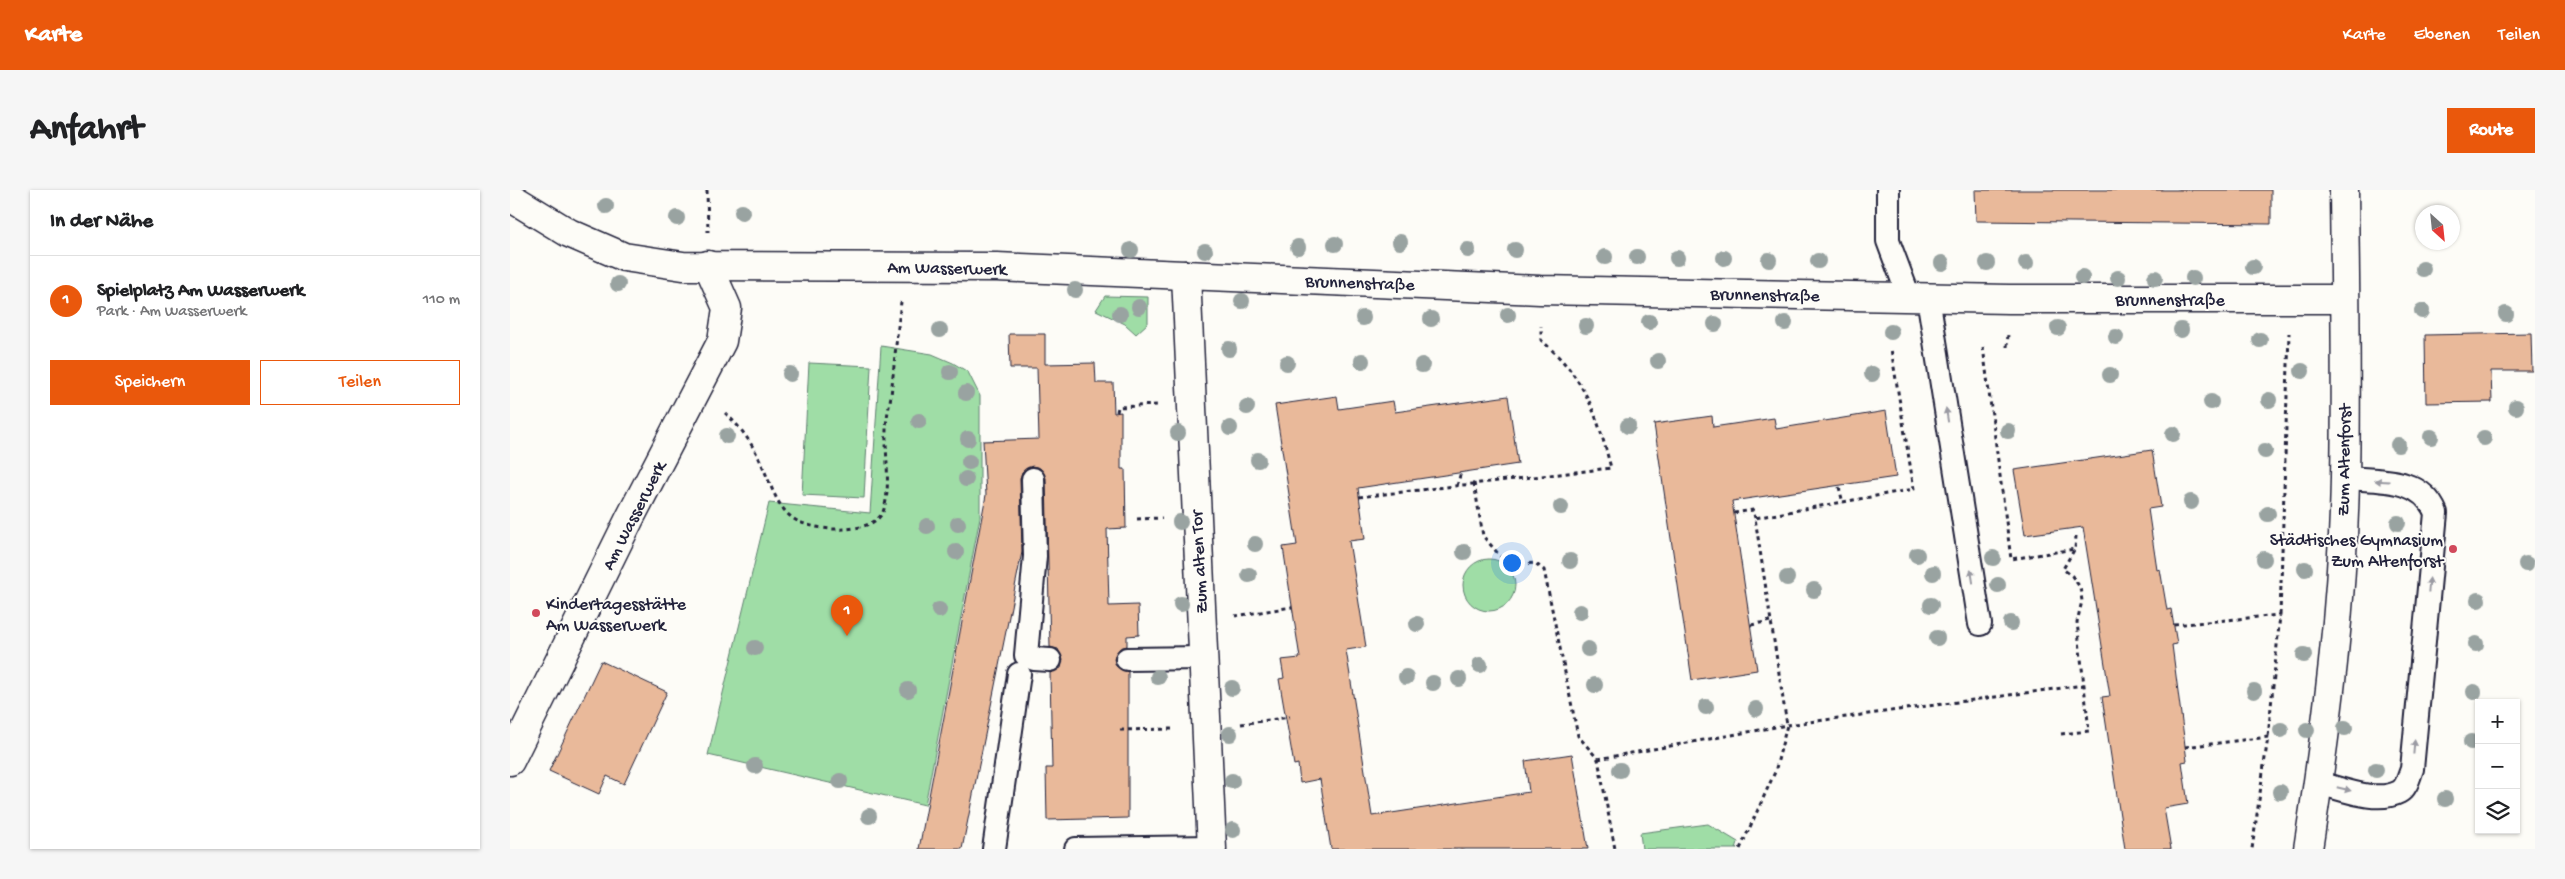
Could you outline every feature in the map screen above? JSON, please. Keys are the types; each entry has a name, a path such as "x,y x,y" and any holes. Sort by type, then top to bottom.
{"street":[{"name":"Zum Altenforst","path":"2308,849 2335,649 2345,478 2344,190"},
{"name":"Am Wasserwerk","path":"510,197 569,233 624,257 683,266 906,265 1186,275"},
{"name":"Am Wasserwerk","path":"510,762 626,527 722,342 727,308 708,265"},
{"name":"Brunnenstraße","path":"1186,275 1540,290 1919,297 2344,299"},
{"name":"Zum alten Tor","path":"1186,275 1212,848"}],"lane":[{"path":"1888,190 1888,241 1919,297 1980,624"},
{"path":"2318,783 2369,795 2400,792 2407,783 2412,768 2436,513 2428,498 2405,483 2345,478"},
{"path":"1033,479 1035,556 1026,655 1034,659 1050,660"},
{"path":"1127,659 1202,658"},
{"path":"994,849 1019,674"},
{"path":"1076,849 1212,848"}],"path":[{"path":"707,190 708,265"},
{"path":"697,391 742,430 753,447 782,508 792,518 818,527 852,529 867,526 878,519 884,510 886,428 906,265"},
{"path":"1359,497 1474,483 1524,480 1611,468 1602,434 1580,382 1562,359 1541,340 1540,290"},
{"path":"2252,849 2268,737 2280,614 2291,300"},
{"path":"1983,347 2011,559 2075,549"},
{"path":"1755,518 1914,490 1891,349"},
{"path":"1117,412 1118,407 1192,405"},
{"path":"1457,486 1462,472"},
{"path":"1474,483 1483,536 1501,557 1512,564 1535,563 1544,570 1578,736 1598,759 1615,849"},
{"path":"1839,486 1842,503"},
{"path":"1734,512 1753,510 1787,724 1775,772 1740,849"},
{"path":"2061,734 2089,731 2077,622 2082,601 2080,587 2072,576 2063,569 2075,549 2076,536"},
{"path":"1201,622 1292,607"},
{"path":"2174,625 2280,614"},
{"path":"1751,625 1770,621"},
{"path":"1598,759 1787,724 2084,685"},
{"path":"1120,730 1206,729 1290,717"},
{"path":"2185,747 2268,737"}],"green space":[{"path":"1105,296 1148,297 1148,323 1136,334 1125,324 1096,310"},
{"path":"881,346 932,354 953,363 968,372 980,396 980,517 925,805 708,755 769,503 870,513"},
{"path":"809,363 871,366 864,498 802,495"},
{"path":"1489,559 1499,561 1507,567 1513,575 1515,585 1513,595 1507,603 1499,609 1489,611 1479,609 1471,603 1465,595 1463,585 1465,575 1471,567 1479,561"},
{"path":"1708,824 1738,842 1736,849 1642,849 1640,833"}],"building":[{"path":"1975,190 2271,190 2271,224 1976,221"},
{"path":"2531,333 2532,371 2491,371 2492,402 2426,403 2425,335"},
{"path":"1009,334 1045,334 1045,364 1095,363 1096,383 1113,383 1114,413 1121,412 1121,469 1125,469 1126,528 1107,529 1109,606 1138,605 1139,635 1127,636 1127,646 1120,648 1114,659 1116,666 1128,672 1128,818 1047,820 1046,768 1052,768 1050,673 1061,668 1063,660 1058,649 1050,647 1046,478 1040,468 1032,466 1022,472 1020,479 1022,552 962,849 919,849 986,495 983,441 1039,439 1037,368 1010,368"},
{"path":"1337,396 1339,409 1393,401 1395,412 1508,396 1518,464 1358,488 1365,539 1349,541 1366,647 1346,650 1372,816 1529,792 1525,761 1572,754 1588,849 1331,849 1320,779 1300,783 1298,764 1294,765 1279,679 1284,678 1281,660 1300,658 1283,547 1297,545 1275,405"},
{"path":"1886,411 1896,477 1732,501 1757,670 1692,680 1654,424 1712,416 1713,427 1774,418 1776,429"},
{"path":"2152,450 2161,507 2148,509 2157,570 2160,569 2167,610 2171,609 2177,644 2172,645 2187,761 2182,762 2188,804 2164,808 2171,849 2125,849 2102,697 2110,696 2083,527 2025,535 2014,470"},
{"path":"601,661 667,692 624,784 607,776 599,794 549,771"}],"place":[{"name":"Städtisches Gymnasium Zum Altenforst","path":"2453,549"},
{"name":"Kindertagesstätte Am Wasserwerk","path":"536,613"},
{"name":"Spielplatz Am Wasserwerk","path":"847,636"}]}
